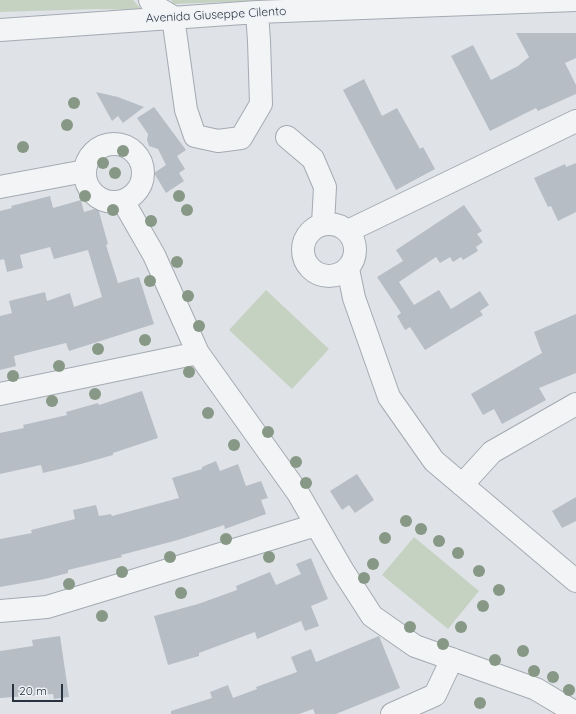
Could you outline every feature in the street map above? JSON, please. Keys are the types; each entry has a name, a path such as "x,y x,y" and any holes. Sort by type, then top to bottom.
{"street":[{"path":"150,0 153,5 172,17 186,110 196,136 218,141 241,138 261,104 257,12"},
{"path":"364,8 396,0"},
{"name":"Avenida Giuseppe Cilento","path":"0,30 257,12 576,0"},
{"path":"348,232 576,121"},
{"path":"287,137 313,159 325,187 323,224"},
{"path":"114,144 128,147 136,153 144,170 143,180 139,189 132,196 123,201 109,202 96,196 90,189 86,180 85,171 87,162 92,154 100,148 114,144"},
{"path":"3,184 85,171"},
{"path":"123,201 154,255 198,353 298,493 343,571 372,616 415,646 536,689 576,713"},
{"path":"323,224 337,225 348,232 355,243 355,257 348,269 336,276 322,275 310,268 304,256 304,243 311,231 323,224"},
{"path":"348,269 354,298 389,397 434,461 576,581"},
{"path":"0,394 198,353"},
{"path":"462,485 492,452 576,404"},
{"path":"0,611 47,607 316,525"},
{"path":"392,714 435,695 452,659"}],"green space":[{"path":"0,0 133,0 142,10 97,9 0,12"},
{"path":"171,0 283,0 173,4"},
{"path":"266,290 329,349 292,389 229,330"},
{"path":"414,537 479,591 448,629 382,575"}],"building":[{"path":"516,33 576,33 576,58 565,63 576,85 576,94 538,111 536,108 490,131 451,56 473,45 491,80 518,66 529,57"},
{"path":"364,79 382,116 397,108 420,149 423,147 435,169 396,190 343,90"},
{"path":"96,92 118,97 144,107 123,123 118,116 112,121"},
{"path":"154,107 186,150 177,156 185,169 179,173 184,181 166,193 154,173 166,165 158,149 149,146 147,140 148,134 137,118"},
{"path":"576,163 576,212 558,221 551,206 548,207 534,178 565,164 566,167"},
{"path":"50,196 53,208 81,200 84,212 98,208 108,244 106,245 118,283 139,277 154,324 69,351 66,343 14,356 16,366 0,370 0,316 12,313 9,301 45,292 47,301 70,293 74,307 102,297 88,250 54,259 50,247 20,255 23,268 7,272 4,259 0,260 0,211 12,208 11,206"},
{"path":"464,205 482,231 477,234 483,242 476,247 478,251 463,260 461,257 453,262 450,257 440,263 436,257 399,282 414,305 439,290 451,309 480,291 489,305 480,311 483,315 425,350 410,327 405,330 397,316 401,313 377,277 403,261 396,250"},
{"path":"576,314 576,373 539,388 546,400 502,424 494,409 483,415 471,394 542,353 534,332"},
{"path":"142,391 158,438 113,453 113,455 43,473 41,465 0,474 0,433 24,428 23,425 67,415 66,412 98,403 99,405"},
{"path":"216,461 220,471 238,464 246,486 261,481 268,498 261,500 266,514 225,529 224,525 178,540 121,555 122,557 68,570 68,573 45,579 0,587 0,539 32,533 31,530 75,519 73,510 96,505 99,516 111,514 112,516 179,498 172,478 202,469 202,467"},
{"path":"357,474 374,500 355,513 349,505 342,510 330,491"},
{"path":"576,497 576,521 562,528 552,511"},
{"path":"311,558 328,599 311,606 319,626 305,631 301,621 257,639 255,632 199,653 199,656 168,665 154,616 198,604 237,590 236,586 270,572 276,585 301,574 296,564"},
{"path":"60,636 69,697 54,699 53,694 0,698 0,651 33,646 32,640"},
{"path":"379,636 400,688 336,714 315,714 313,709 299,714 171,714 171,711 212,698 210,692 228,685 233,698 257,689 256,687 297,672 291,657 311,649 316,662"}]}
